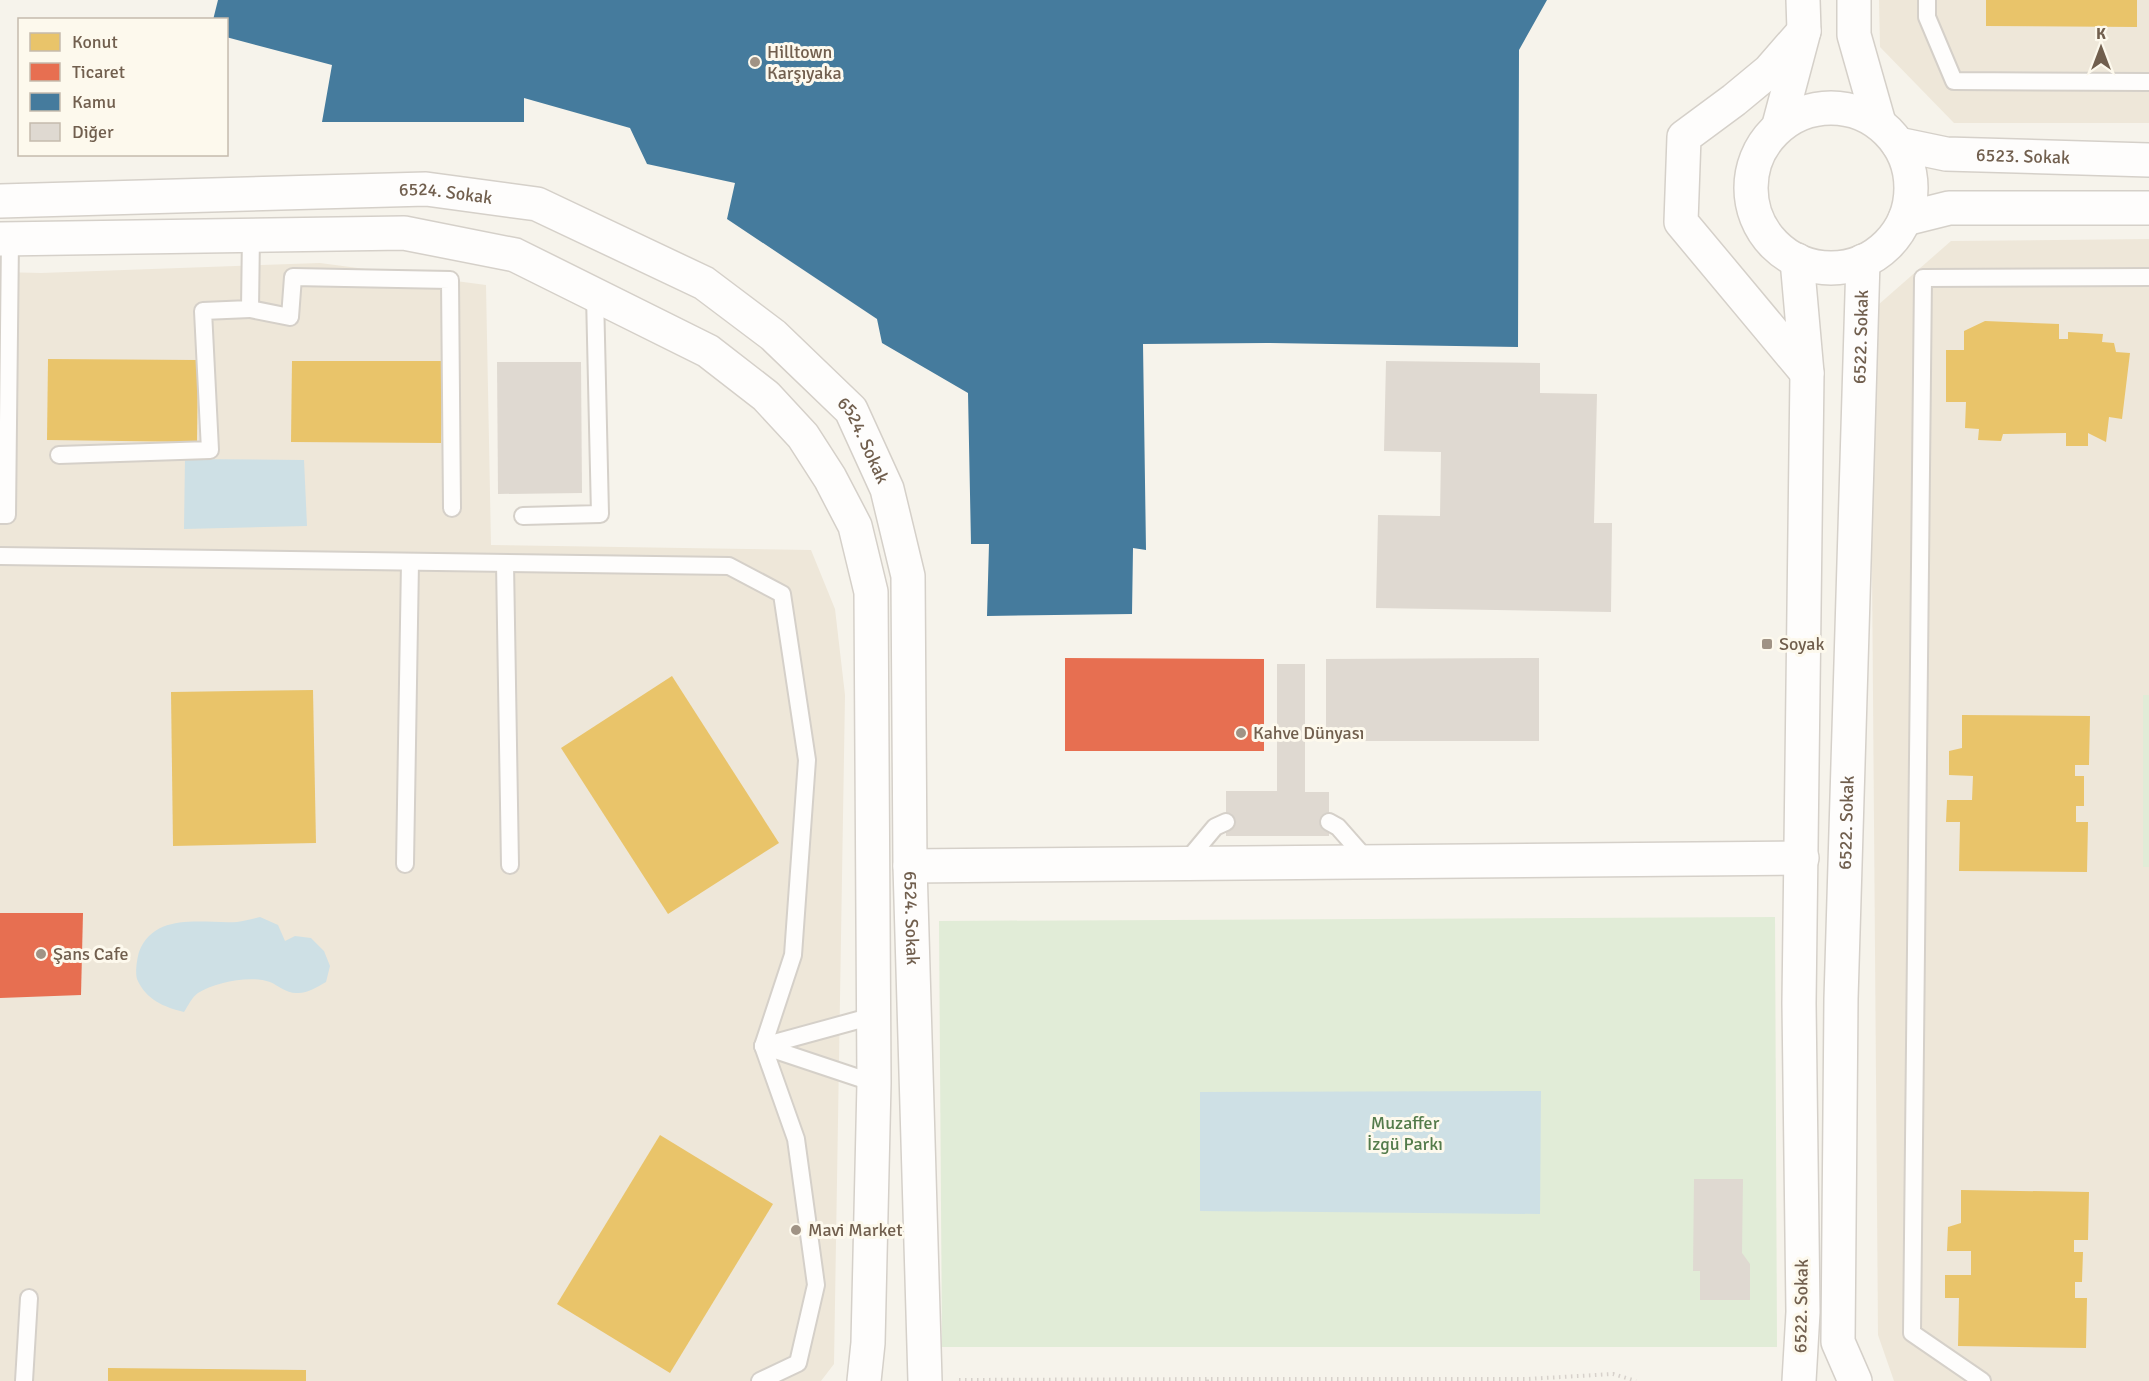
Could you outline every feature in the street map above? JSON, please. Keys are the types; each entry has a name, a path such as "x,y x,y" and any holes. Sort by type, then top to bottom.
{"street":[{"path":"1854,0 1854,35 1889,134 1909,168 1911,194 1905,219 1895,236 1880,251 1863,261 1841,267 1818,267 1797,260 1778,248 1762,230 1753,209 1749,186 1753,163 1763,143 1779,125 1819,108 1840,108 1861,113 1889,134"},
{"path":"1779,125 1804,16"},
{"path":"1804,16 1769,71 1684,137 1681,222 1807,373"},
{"name":"6523. Sokak","path":"1889,134 1946,154 2149,160"},
{"name":"6524. Sokak","path":"0,201 426,189 537,204 704,283 773,335 851,410 887,489 908,576 910,866 925,1381"},
{"path":"1905,219 1949,208 2149,208"},
{"name":"6524. Sokak","path":"5,239 404,233 515,255 708,351 766,396 803,436 830,478 855,526 871,592 874,1083 868,1343 864,1381"},
{"name":"6522. Sokak","path":"1797,260 1807,373 1799,1003 1803,1312 1800,1381"},
{"name":"6522. Sokak","path":"1855,1381 1838,1342 1840,1046 1863,261"},
{"path":"910,866 1802,858"}],"lane":[{"path":"1927,0 1928,16 1954,81 2149,82"},
{"path":"250,234 250,309"},
{"path":"0,515 7,515 5,239"},
{"path":"59,456 210,450 202,311 250,309 290,317 293,277 450,280 452,508"},
{"path":"1982,1381 1912,1333 1923,278 2149,278"},
{"path":"524,516 600,514 595,295"},
{"path":"0,556 729,566 782,594 807,760 793,955 763,1046 796,1139 816,1284 798,1363 760,1381"},
{"path":"405,864 410,562"},
{"path":"505,563 510,866"},
{"path":"1184,864 1215,827 1226,822"},
{"path":"1329,822 1338,827 1369,862"},
{"path":"763,1046 873,1016"},
{"path":"763,1046 874,1083"},
{"path":"24,1381 29,1298"}],"path":[{"path":"925,1381 1515,1379 1613,1374 1636,1381"}],"shaded area":[{"path":"1879,0 2149,0 2149,123 1954,123 1880,47"},
{"name":"Soyak","path":"2149,239 2149,1381 1894,1381 1878,1335 1870,312 1951,241"},
{"path":"320,263 486,285 491,545 811,550 835,609 845,695 834,1364 821,1381 0,1381 0,272 41,273"},
{"path":"185,459 304,460 307,526 184,529"},
{"path":"260,917 278,925 285,941 295,936 311,938 324,951 330,966 326,982 312,990 300,993 289,992 262,980 223,983 198,993 184,1012 156,1002 145,992 137,979 139,952 146,939 156,930 181,922 237,922"},
{"path":"1541,1091 1540,1214 1200,1211 1200,1092"}],"green space":[{"path":"2143,695 2149,695 2149,867 2143,867"},
{"name":"Muzaffer İzgü Parkı","path":"1775,917 1777,1347 942,1347 939,921"}],"building: Konut":[{"path":"1986,0 2137,0 2137,27 1986,26"},
{"path":"1985,321 2059,324 2059,339 2068,339 2068,332 2103,334 2102,342 2114,343 2116,352 2130,353 2122,419 2109,417 2106,442 2088,433 2088,446 2066,446 2066,433 2003,434 2001,441 1978,440 1979,429 1965,428 1966,402 1946,402 1946,350 1964,350 1964,331"},
{"path":"48,359 198,360 197,442 47,440"},
{"path":"292,361 442,361 441,443 291,442"},
{"path":"672,676 779,843 668,914 561,748"},
{"path":"313,690 316,843 173,846 171,692"},
{"path":"1962,715 2090,716 2089,765 2075,765 2075,776 2084,776 2084,806 2076,806 2076,822 2088,822 2087,872 1959,871 1960,822 1946,822 1947,800 1972,800 1973,776 1949,775 1949,751 1962,748"},
{"path":"660,1135 773,1204 670,1373 557,1304"},
{"path":"1961,1190 2089,1192 2088,1240 2074,1240 2074,1252 2083,1252 2082,1282 2075,1282 2075,1298 2087,1298 2086,1348 1958,1346 1959,1298 1945,1298 1945,1275 1971,1275 1971,1251 1947,1251 1948,1227 1961,1223"},
{"path":"108,1368 306,1370 306,1381 108,1381"}],"building: Ticaret":[{"path":"1065,658 1264,659 1264,751 1065,751"},
{"name":"Şans Cafe","path":"0,913 83,913 81,995 0,998"}],"building: Kamu":[{"path":"218,0 1547,0 1519,50 1518,347 1266,343 1143,344 1146,550 1133,548 1132,614 987,616 989,544 971,544 968,393 882,343 877,319 727,219 735,183 647,164 630,128 524,98 524,122 322,122 332,65 228,38 228,18 214,18"}],"building: Diğer":[{"path":"1386,361 1540,363 1540,393 1597,394 1594,523 1612,523 1611,612 1376,608 1378,515 1440,516 1441,452 1384,451"},
{"path":"497,362 581,362 582,493 498,494"},
{"path":"1539,658 1539,741 1326,741 1326,659"},
{"path":"1277,664 1305,664 1305,792 1329,792 1329,836 1226,836 1226,791 1277,791"},
{"path":"1694,1179 1743,1179 1742,1253 1750,1264 1750,1300 1700,1300 1700,1271 1693,1271"}],"place":[{"name":"Hilltown Karşıyaka","path":"755,62"},
{"name":"Soyak","path":"1767,644"},
{"name":"Kahve Dünyası","path":"1241,733"},
{"name":"Şans Cafe","path":"41,954"},
{"name":"Mavi Market","path":"796,1230"}]}
